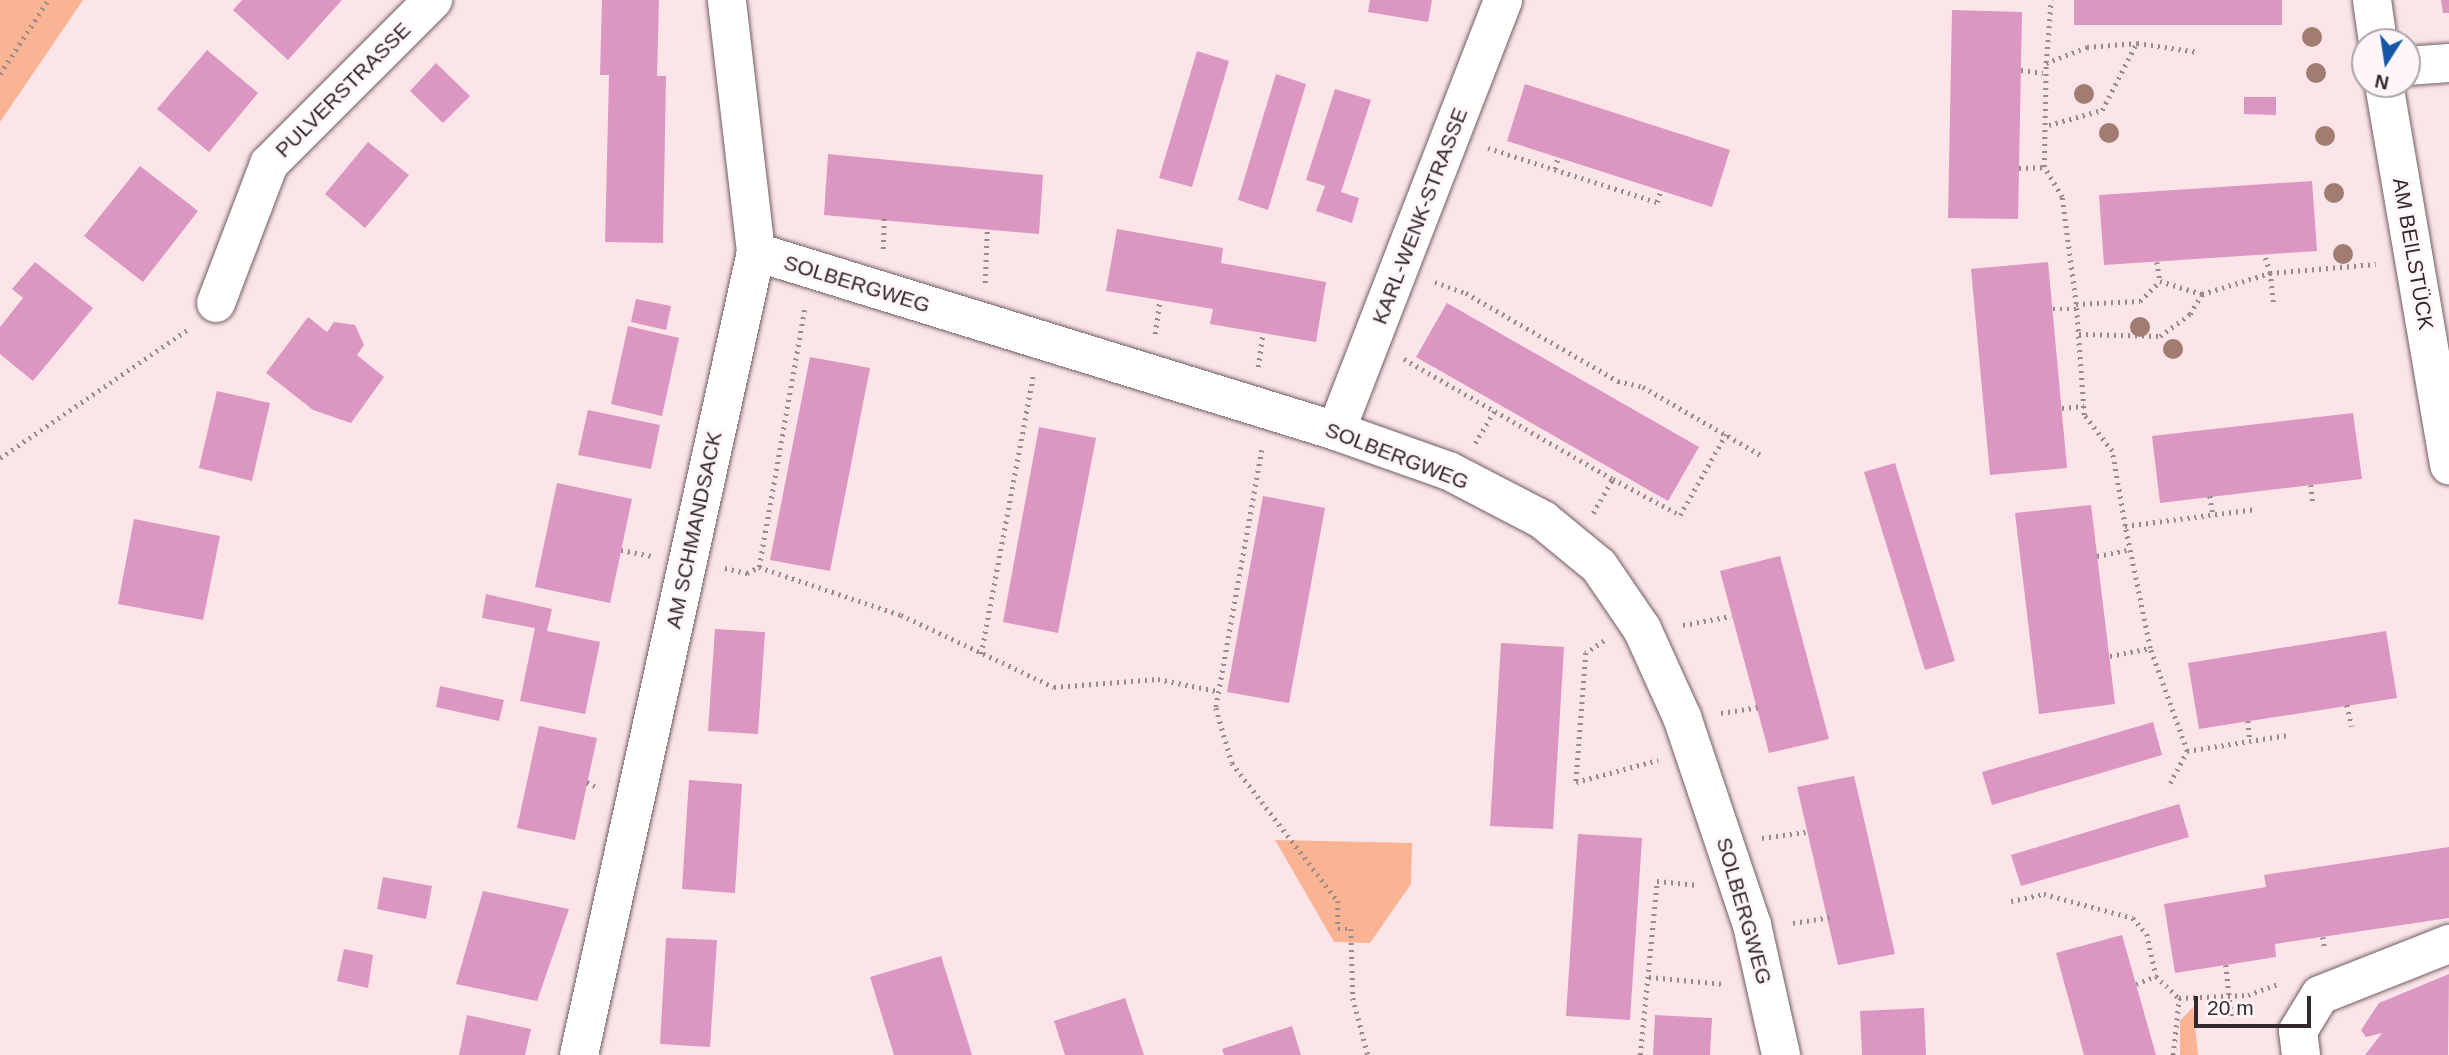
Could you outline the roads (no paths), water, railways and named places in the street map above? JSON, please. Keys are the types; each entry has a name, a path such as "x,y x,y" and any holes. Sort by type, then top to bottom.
{"street":[{"name":"PULVERSTRASSE","path":"216,303 270,164 433,0"},
{"name":"AM SCHMANDSACK","path":"579,1055 672,558 756,252 727,0"},
{"name":"KARL-WENK-STRASSE","path":"1336,431 1503,0"},
{"path":"2372,0 2376,28"},
{"path":"2421,65 2449,63"},
{"name":"AM BEILSTÜCK","path":"2387,98 2449,466"},
{"name":"SOLBERGWEG","path":"756,252 1336,431 1449,471 1543,520 1599,566 1642,629 1682,717 1752,925 1781,1055"},
{"path":"2301,1055 2298,1031 2320,995 2449,944"}]}
